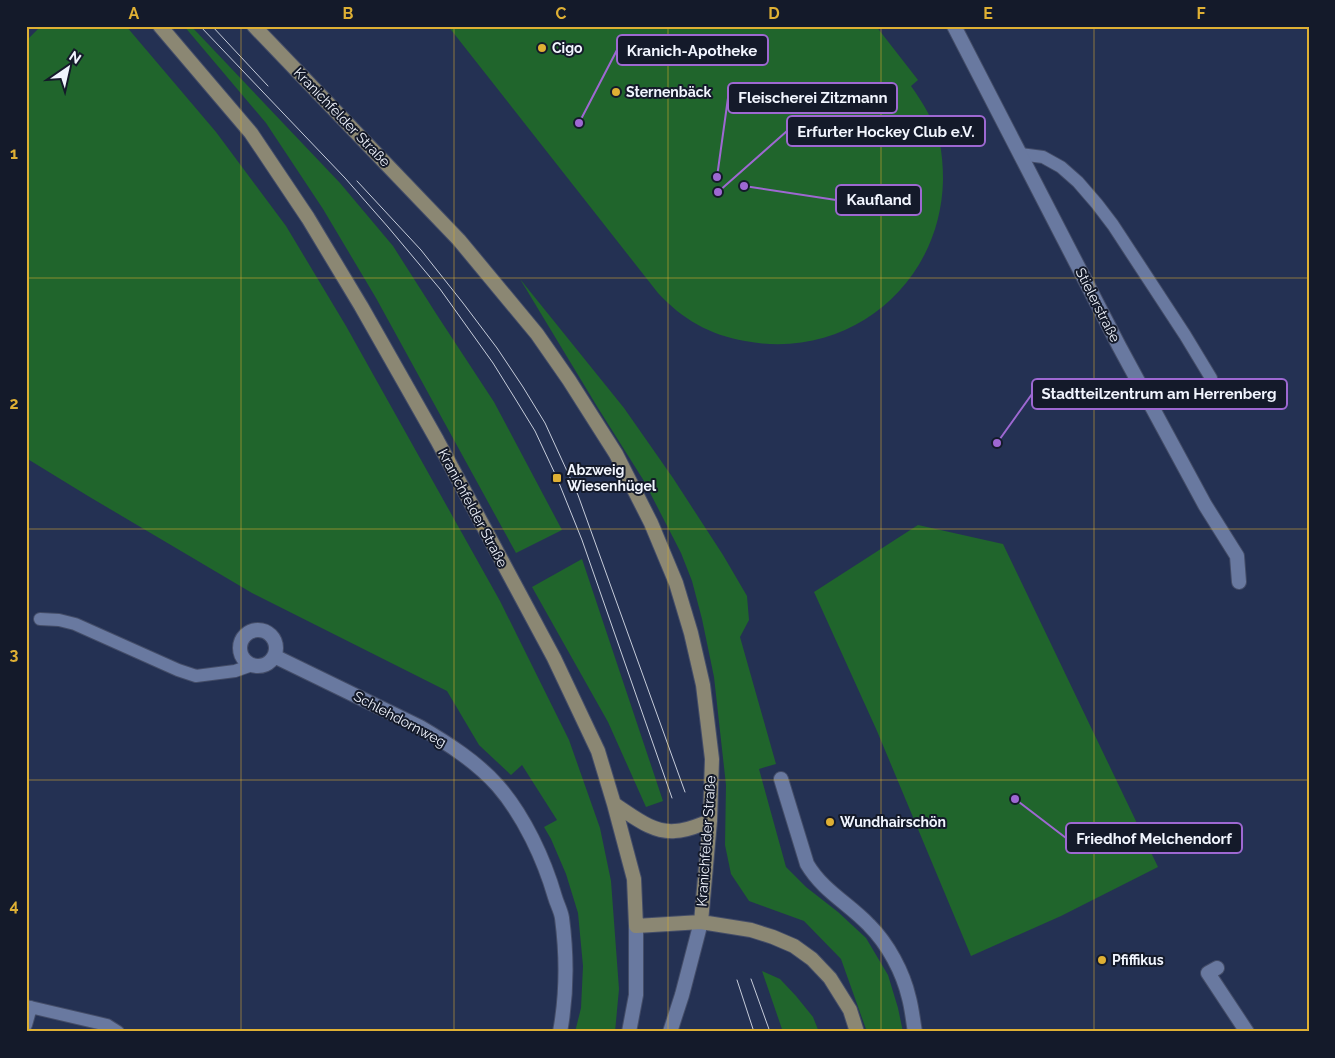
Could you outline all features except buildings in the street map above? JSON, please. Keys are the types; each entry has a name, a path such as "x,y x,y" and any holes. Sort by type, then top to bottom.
{"main road":[{"name":"Kranichfelder Straße","path":"160,26 251,133 308,218 361,306 437,440 554,658 598,752 614,804 634,879 636,926 701,922 710,821 712,759 703,685 691,633 673,574 651,523 616,454 537,334 459,240 254,26"},
{"path":"614,804 653,828 665,831 676,832 710,821"},
{"path":"701,922 751,930 794,946 812,959 830,978 850,1010 857,1032"}],"street":[{"name":"Stielerstraße","path":"954,26 1119,346 1205,505 1237,556 1239,582"},
{"path":"252,631 264,631 274,638 276,644 274,656 267,664 262,666 252,665 247,662 240,651 242,639 252,631"},
{"name":"Schlehdornweg","path":"274,656 443,740 498,786 518,814 536,846 550,880 561,917 566,966 565,1006 560,1032"},
{"path":"781,779 807,864 813,875 825,888 868,924 880,938 902,977 909,996 915,1032"},
{"path":"670,1032 682,995 701,922"},
{"path":"629,1032 636,995 636,926"},
{"path":"1217,968 1208,973 1247,1032"}],"lane":[{"path":"1020,154 1043,157 1060,167 1078,182 1097,204 1113,224 1211,378"},
{"path":"40,619 59,620 76,624 178,670 196,676 235,671 252,665"},
{"path":"26,1025 29,1006 107,1025 118,1032"}],"green space":[{"path":"41,26 126,26 216,132 286,226 346,326 500,601 569,740 600,828 611,881 619,989 615,1032 575,1032 581,1008 583,966 578,913 566,874 544,827 557,820 522,765 511,775 479,745 447,691 252,593 26,458 26,41"},
{"path":"184,26 191,26 340,183 393,246 494,402 562,530 516,553 376,298 323,209 266,123"},
{"path":"448,26 876,26 918,80 911,86 927,111 939,139 943,180 938,218 926,252 907,282 882,307 852,327 819,339 783,344 745,341 708,330 677,311 658,293"},
{"path":"520,279 624,408 673,478 747,596 749,620 740,637 776,764 759,769 786,867 806,887 838,912 866,938 888,975 903,1032 867,1032 841,959 804,921 749,901 731,874 725,845 726,785 714,677 692,581 681,553 644,481"},
{"path":"918,525 1003,544 1158,867 1061,916 971,956 877,731 814,592"},
{"path":"582,559 663,801 646,807 608,722 532,587"},
{"path":"762,971 780,979 796,996 813,1017 819,1032 783,1032"}],"tram line":[{"path":"200,26 345,178 440,289 493,363 535,431 557,478 582,540 672,798"},
{"path":"212,26 268,86"},
{"path":"357,181 421,250 463,303 497,348 545,423 578,495 685,792"},
{"path":"751,979 770,1032"},
{"path":"737,980 754,1032"}],"place":[{"name":"Cigo","path":"542,48"},
{"name":"Sternenbäck","path":"616,92"},
{"name":"Kranich-Apotheke","path":"579,123"},
{"name":"Fleischerei Zitzmann","path":"717,177"},
{"name":"Kaufland","path":"744,186"},
{"name":"Erfurter Hockey Club e.V.","path":"718,192"},
{"name":"Stadtteilzentrum am Herrenberg","path":"997,443"},
{"name":"Abzweig Wiesenhügel","path":"557,478"},
{"name":"Friedhof Melchendorf","path":"1015,799"},
{"name":"Wundhairschön","path":"830,822"},
{"name":"Pfiffikus","path":"1102,960"}]}
